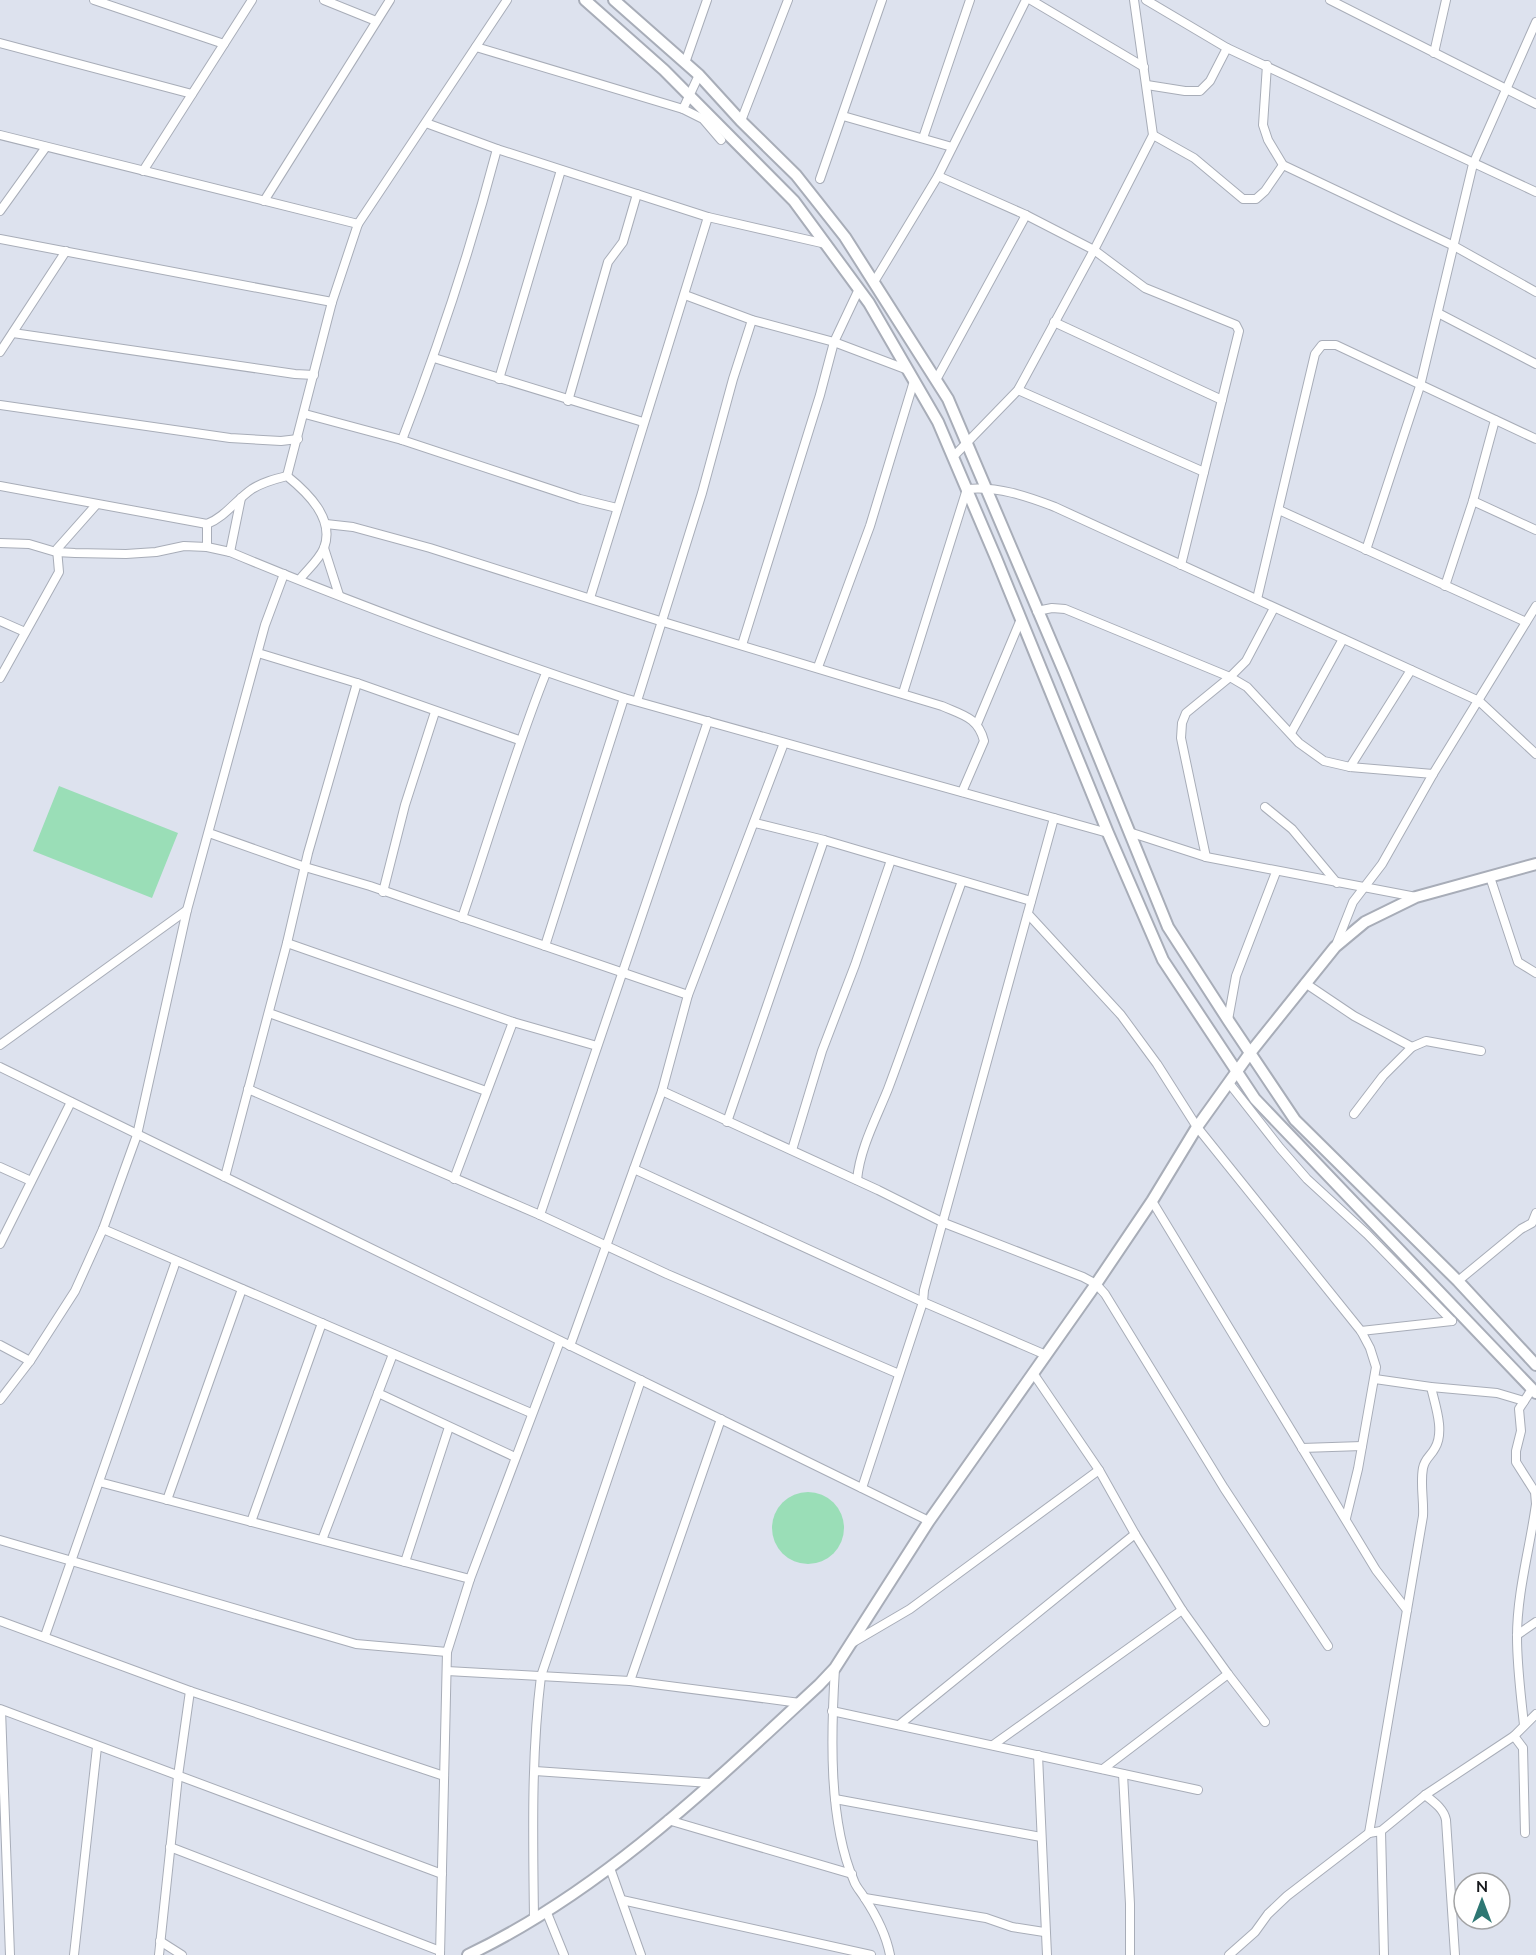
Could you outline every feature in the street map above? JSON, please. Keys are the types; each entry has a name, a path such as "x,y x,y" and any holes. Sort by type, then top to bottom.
{"main road":[{"path":"585,0 690,95 794,201 859,289 938,422 1022,619 1162,960 1255,1099 1534,1391"},
{"path":"614,0 628,5 796,175 845,237 948,399 1168,927 1295,1120 1458,1281 1536,1365"},
{"path":"471,1954 547,1913 610,1868 800,1703 835,1668 929,1521 1152,1201 1197,1127 1250,1053 1335,946 1365,922 1416,897 1536,864"}],"street":[{"path":"94,0 224,44"},
{"path":"143,171 252,0"},
{"path":"324,0 376,21"},
{"path":"264,201 390,0"},
{"path":"287,476 305,414 332,302 357,224 507,0"},
{"path":"685,63 707,0"},
{"path":"741,121 788,0"},
{"path":"820,179 882,0"},
{"path":"923,138 970,0"},
{"path":"874,282 938,176 1026,0"},
{"path":"1031,0 1144,67"},
{"path":"953,457 1018,390 1153,135 1134,0"},
{"path":"1146,0 1227,48 1536,192"},
{"path":"1330,0 1536,104"},
{"path":"1434,52 1446,0"},
{"path":"1366,550 1420,386 1473,164 1536,22"},
{"path":"0,43 192,94"},
{"path":"476,47 683,109 703,119 721,140"},
{"path":"1147,85 1200,91 1210,81 1227,48"},
{"path":"1267,65 1263,125 1268,140 1284,165 1454,246 1536,292"},
{"path":"683,109 699,75"},
{"path":"843,116 952,147"},
{"path":"426,123 497,149 708,217 827,244"},
{"path":"0,135 357,224"},
{"path":"1153,135 1194,158 1243,199 1256,199 1265,191 1284,165"},
{"path":"0,211 46,147"},
{"path":"402,440 434,358 479,218 497,149"},
{"path":"499,379 561,170"},
{"path":"938,176 1026,215 1094,250 1144,288 1236,325 1239,331 1181,565"},
{"path":"568,401 608,262 623,242 637,194"},
{"path":"936,380 1026,215"},
{"path":"590,598 708,217"},
{"path":"0,239 332,302"},
{"path":"0,352 66,251"},
{"path":"742,645 820,396 834,342 859,289"},
{"path":"685,295 752,320 834,342 908,370"},
{"path":"1438,314 1536,364"},
{"path":"637,700 702,493 733,379 752,320"},
{"path":"1054,322 1222,400"},
{"path":"13,333 314,375"},
{"path":"1257,599 1317,348 1328,344 1336,345 1536,439"},
{"path":"434,358 568,401 643,422"},
{"path":"818,667 851,583 914,381"},
{"path":"1018,390 1204,472"},
{"path":"0,405 230,438 281,441 298,439"},
{"path":"305,414 402,440 580,500 617,508"},
{"path":"1445,586 1473,501 1495,420"},
{"path":"0,486 207,524 217,520 241,498 261,484 287,476"},
{"path":"287,476 306,491 326,524 324,548 339,594"},
{"path":"903,693 967,489 985,487 1031,498 1479,700 1536,754"},
{"path":"230,552 241,498"},
{"path":"1473,501 1536,530"},
{"path":"0,678 58,572 56,552 58,546 96,505"},
{"path":"1279,510 1526,622"},
{"path":"207,524 207,547"},
{"path":"326,524 352,527 430,548 660,621 903,693 969,717 977,724 984,741 962,792"},
{"path":"0,543 29,544 56,552 126,554 156,552 184,546 207,547 230,552 442,635 546,673 624,698 1108,833"},
{"path":"300,579 324,548"},
{"path":"0,1400 30,1361 75,1291 103,1229 137,1135 187,910 266,625 284,574"},
{"path":"1335,946 1348,911 1382,864 1433,774 1536,606"},
{"path":"1037,611 1052,608 1065,609 1230,677 1251,690 1277,721 1306,749 1324,761 1350,767 1433,774"},
{"path":"1206,857 1181,738 1182,723 1186,713 1246,661 1274,608"},
{"path":"977,724 1022,619"},
{"path":"0,621 25,632"},
{"path":"1291,733 1343,639"},
{"path":"258,653 357,683 519,740"},
{"path":"1350,767 1411,670"},
{"path":"462,918 501,804 519,740 546,673"},
{"path":"225,1177 305,867 357,683"},
{"path":"545,946 624,698"},
{"path":"383,892 405,805 435,712"},
{"path":"540,1215 708,721"},
{"path":"570,1346 662,1091 688,995 784,743"},
{"path":"1265,807 1292,829 1337,883"},
{"path":"862,1488 923,1302 924,1290 1054,818"},
{"path":"754,823 824,840 1031,901"},
{"path":"209,832 305,867 370,886 688,995"},
{"path":"1129,832 1206,857 1416,897"},
{"path":"727,1122 824,840"},
{"path":"792,1150 822,1051 855,965 891,860"},
{"path":"1228,1020 1236,976 1276,872"},
{"path":"1490,877 1516,958 1521,965 1536,973"},
{"path":"857,1180 858,1164 888,1090 962,881"},
{"path":"0,1046 187,910"},
{"path":"1028,914 1121,1015 1157,1064 1197,1127 1360,1331 1375,1359 1375,1379 1346,1518"},
{"path":"287,943 513,1022 597,1046"},
{"path":"1305,983 1354,1016 1412,1047"},
{"path":"268,1013 486,1091"},
{"path":"454,1179 513,1022"},
{"path":"1354,1114 1378,1082 1412,1047 1426,1041 1481,1051"},
{"path":"0,1066 929,1521"},
{"path":"1229,1083 1307,1179 1373,1239 1452,1321 1360,1331"},
{"path":"248,1089 899,1374"},
{"path":"662,1091 857,1180 944,1223 1096,1284 1105,1294 1224,1488 1328,1646"},
{"path":"0,1244 71,1102"},
{"path":"0,1167 31,1181"},
{"path":"634,1169 923,1302 1046,1355"},
{"path":"1152,1201 1376,1570 1407,1610"},
{"path":"1458,1281 1521,1229 1534,1225 1536,1214"},
{"path":"103,1229 531,1413"},
{"path":"45,1636 176,1261"},
{"path":"167,1500 242,1289"},
{"path":"251,1522 322,1323"},
{"path":"170,1847 440,1953 447,1652 470,1579 560,1341"},
{"path":"0,1345 30,1361"},
{"path":"322,1540 393,1354"},
{"path":"1033,1373 1099,1470 1182,1610 1265,1722"},
{"path":"1375,1379 1497,1394 1524,1401"},
{"path":"534,1919 534,1771 541,1676 641,1380"},
{"path":"1369,1833 1423,1516 1423,1470 1426,1458 1435,1448 1439,1436 1431,1387"},
{"path":"1524,1725 1517,1635 1523,1574 1536,1504 1535,1492 1516,1462 1516,1451 1521,1431 1519,1409 1534,1391"},
{"path":"378,1393 515,1457"},
{"path":"630,1682 721,1419"},
{"path":"405,1562 449,1427"},
{"path":"1302,1448 1362,1446"},
{"path":"851,1644 910,1609 1099,1470"},
{"path":"99,1482 470,1579"},
{"path":"899,1725 1135,1534"},
{"path":"0,1540 356,1644 447,1652"},
{"path":"993,1745 1182,1610"},
{"path":"0,1621 190,1690 444,1776"},
{"path":"1517,1635 1536,1622"},
{"path":"835,1668 832,1711 835,1799 841,1837 854,1882 888,1941 890,1955"},
{"path":"447,1671 630,1682 800,1703"},
{"path":"1103,1769 1228,1674"},
{"path":"159,1955 178,1776 190,1690"},
{"path":"10,1955 1,1710 442,1874"},
{"path":"832,1711 1198,1790"},
{"path":"1229,1955 1255,1932 1268,1914 1287,1896 1369,1833 1381,1832 1425,1795 1514,1736 1536,1714"},
{"path":"1514,1736 1523,1748 1525,1833"},
{"path":"74,1955 97,1747"},
{"path":"1038,1755 1044,1932 1047,1955"},
{"path":"534,1771 710,1783"},
{"path":"1123,1773 1130,1904 1130,1955"},
{"path":"1425,1795 1445,1814 1455,1955"},
{"path":"835,1799 1041,1837"},
{"path":"668,1820 852,1874"},
{"path":"1381,1832 1384,1955"},
{"path":"610,1868 641,1955"},
{"path":"865,1898 986,1918 1012,1927 1044,1932"},
{"path":"622,1900 871,1955"},
{"path":"547,1913 564,1955"},
{"path":"160,1941 182,1955"}],"green space":[{"path":"59,786 178,833 152,898 33,851"},
{"path":"808,1492 822,1495 834,1502 841,1514 844,1528 841,1542 834,1554 822,1561 808,1564 794,1561 782,1554 775,1542 772,1528 775,1514 782,1502 794,1495"}]}
